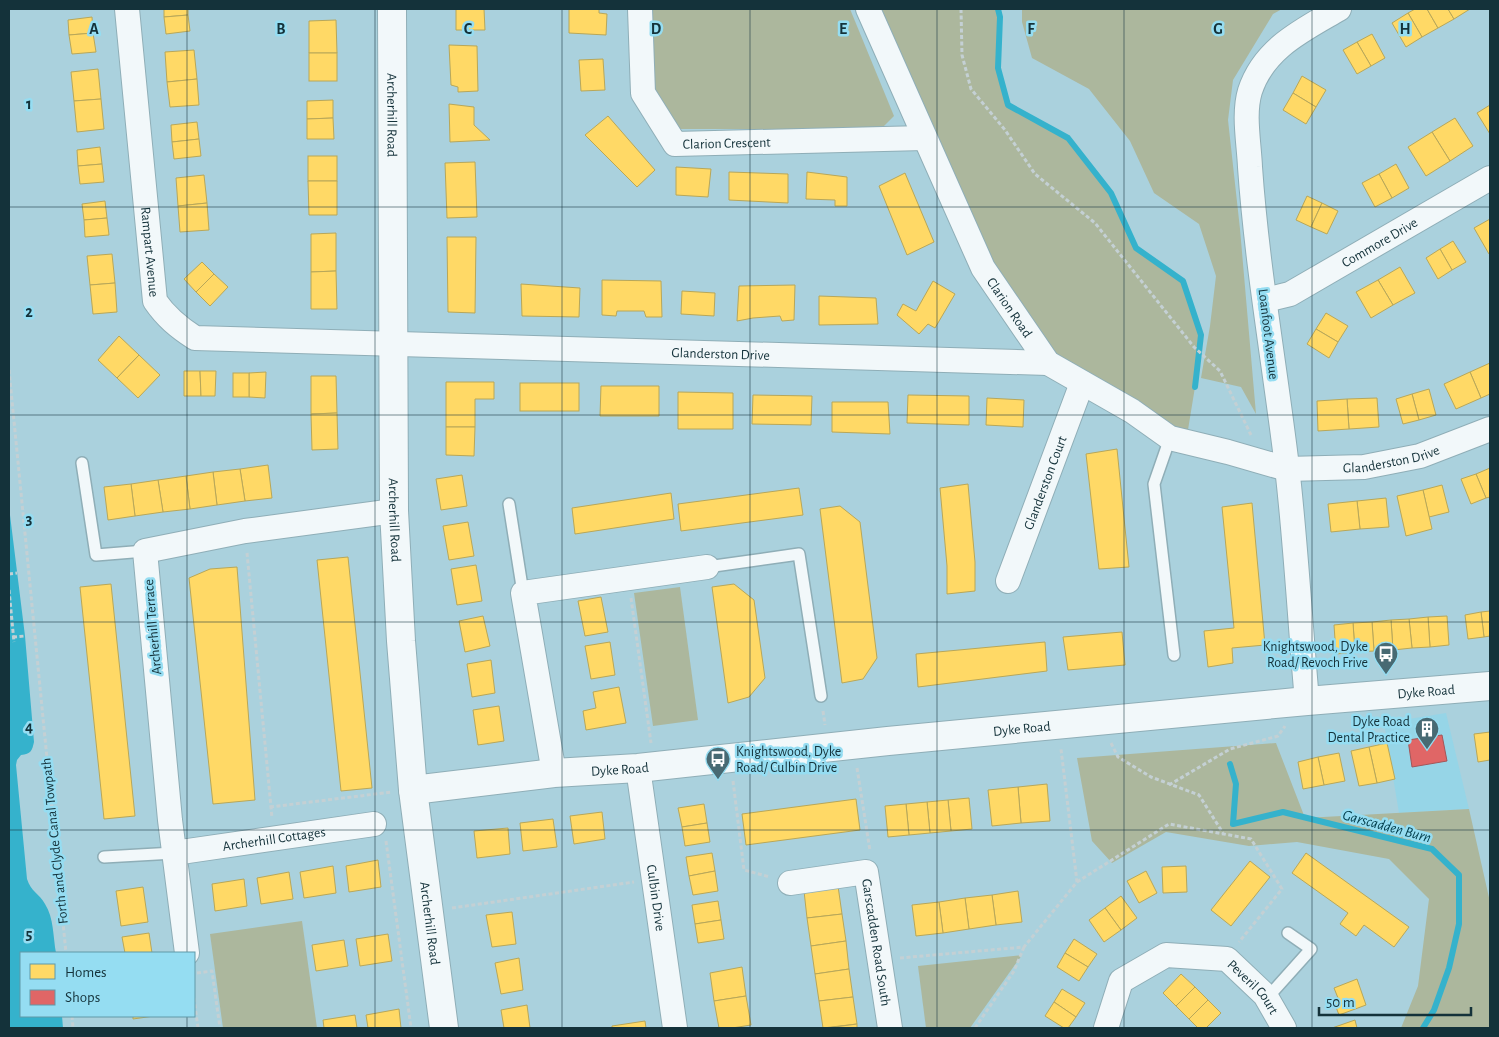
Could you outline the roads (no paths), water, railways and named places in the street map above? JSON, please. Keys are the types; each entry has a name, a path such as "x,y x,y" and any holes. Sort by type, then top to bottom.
{"street":[{"name":"Rampart Avenue","path":"127,9 152,282 155,301 164,314 178,327 195,338 393,344"},
{"name":"Archerhill Road","path":"392,9 394,511 401,641 413,790 444,1028"},
{"name":"Clarion Crescent","path":"640,9 643,93 675,144 924,138"},
{"name":"Clarion Road","path":"868,9 983,268 1048,363 1132,411 1170,438 1276,466"},
{"name":"Loanfoot Avenue","path":"1297,702 1276,466 1265,300 1253,215 1247,112 1249,93 1258,73 1276,51 1291,37 1339,9"},
{"name":"Commore Drive","path":"1265,300 1290,294 1490,178"},
{"name":"Glanderston Drive","path":"393,344 1048,363"},
{"name":"Glanderston Court","path":"1008,581 1082,383"},
{"name":"Glanderston Drive","path":"1276,466 1364,467 1420,456 1490,429"},
{"path":"145,551 245,532 394,511"},
{"name":"Archerhill Terrace","path":"145,551 170,820 187,952"},
{"path":"554,773 523,593 707,567"},
{"name":"Dyke Road","path":"413,790 554,773 646,767 840,746 1297,702 1490,686"},
{"name":"Culbin Drive","path":"646,767 654,879 675,1028"},
{"name":"Archerhill Cottages","path":"174,853 374,824"},
{"name":"Garscadden Road South","path":"790,883 866,872 890,1028"},
{"name":"Peveril Court","path":"1106,1028 1121,981 1166,956 1227,959 1267,998 1284,1028"}],"lane":[{"path":"1170,438 1154,484 1174,656"},
{"path":"82,463 96,555 145,551"},
{"path":"509,504 523,593"},
{"path":"707,567 799,554 821,696"},
{"path":"104,857 174,853"},
{"path":"1267,998 1311,949 1288,933"}],"waterway":[{"name":"Garscadden Burn","path":"998,9 1000,17 998,68 1008,105 1068,138 1111,193 1136,248 1183,281 1201,335 1195,387"},
{"name":"Garscadden Burn","path":"1230,764 1236,784 1233,824 1283,812 1432,849 1459,875 1459,924 1449,968 1434,1010 1423,1028"}],"place":[{"name":"Knightswood, Dyke Road/ Revoch Frive","path":"1386,675"},
{"name":"Dyke Road Dental Practice","path":"1427,750"},
{"name":"Knightswood, Dyke Road/ Culbin Drive","path":"718,780"}]}
